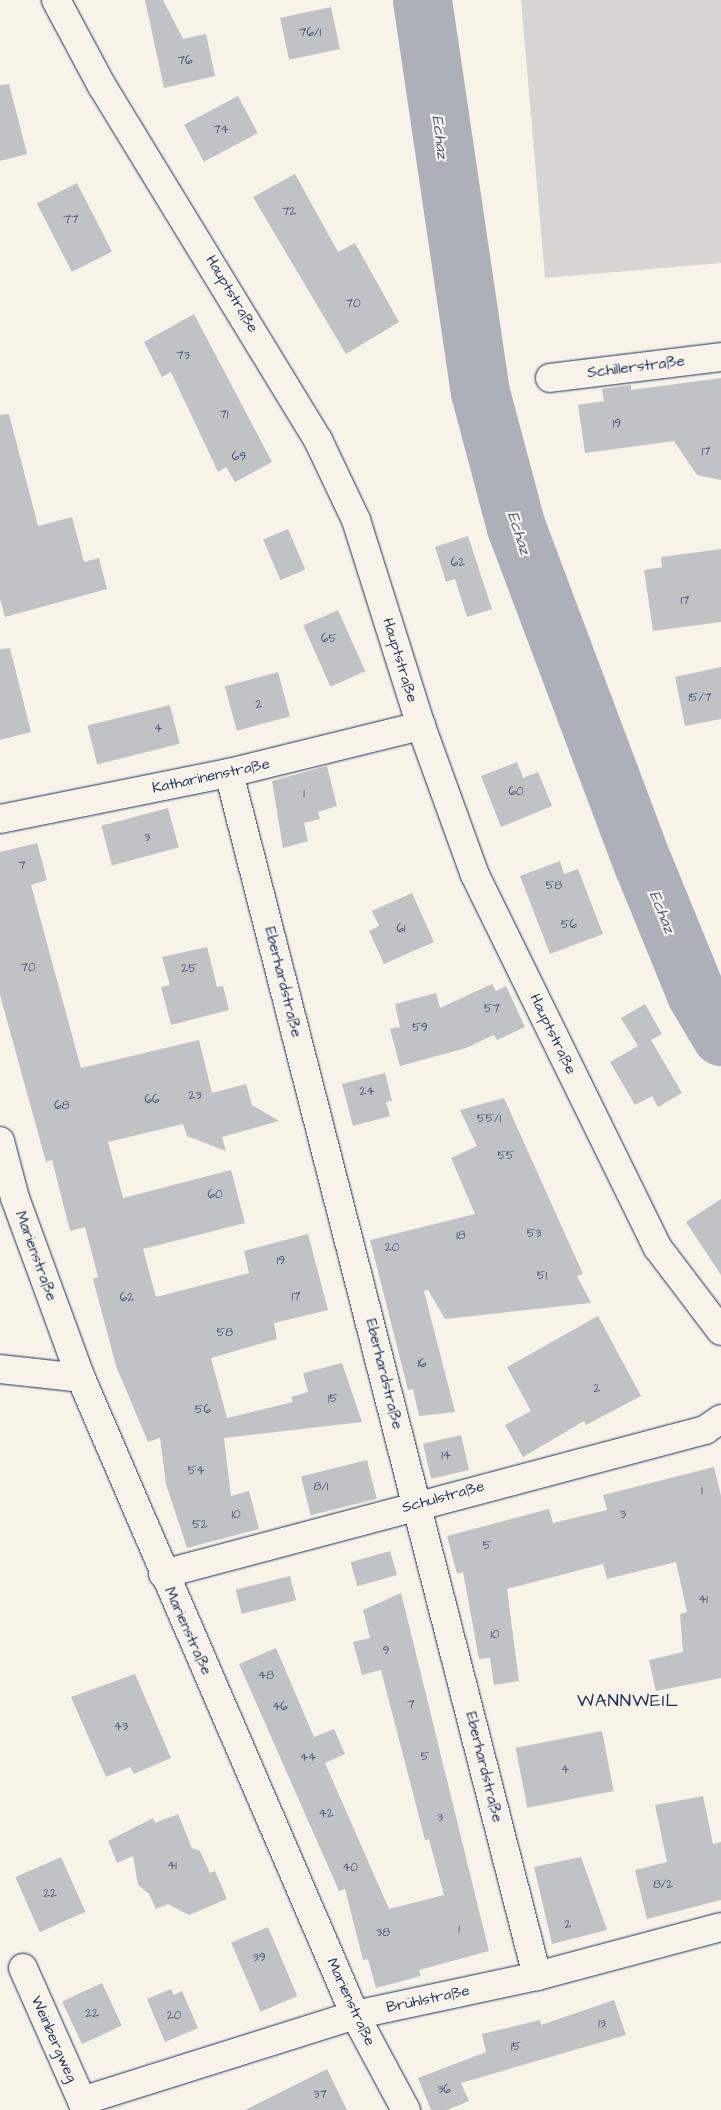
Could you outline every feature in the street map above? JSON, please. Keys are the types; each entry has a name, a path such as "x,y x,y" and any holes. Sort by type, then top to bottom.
{"street":[{"name":"Hauptstraße","path":"56,0 102,86 302,408 356,520 421,726 475,875 658,1248 721,1331"},
{"name":"Schillerstraße","path":"550,378 721,357"},
{"name":"Katharinenstraße","path":"0,819 229,773 421,726"},
{"name":"Eberhardstraße","path":"229,773 537,1976"},
{"name":"Marienstraße","path":"0,1141 15,1198 81,1378 163,1574 355,2015 406,2110"},
{"path":"0,1369 81,1378"},
{"name":"Schulstraße","path":"163,1574 417,1504 706,1430 721,1419"},
{"name":"Brühlstraße","path":"84,2105 355,2015 537,1976 721,1927"},
{"name":"Weinbergweg","path":"23,1968 84,2105"}],"shaded area":[{"path":"521,0 721,0 721,263 545,278"}],"building":[{"path":"145,0 163,0 183,39 206,34 215,76 164,88"},
{"path":"331,7 340,49 289,60 280,18"},
{"path":"9,84 27,154 0,161 0,85"},
{"path":"238,96 258,133 204,162 184,125"},
{"path":"295,174 338,252 355,243 399,322 346,354 253,197"},
{"path":"77,183 112,252 72,272 37,203"},
{"path":"194,314 272,462 235,482 226,467 218,472 171,372 162,377 144,342"},
{"path":"721,378 721,480 697,475 674,441 585,453 578,405 604,401 602,389 631,385 631,390"},
{"path":"9,414 38,526 72,517 84,562 99,558 107,589 5,617 0,599 0,415"},
{"path":"288,529 305,570 280,580 263,540"},
{"path":"468,536 492,609 467,617 455,579 446,582 435,547"},
{"path":"721,549 721,622 653,631 644,570 662,567 661,557"},
{"path":"338,610 365,671 331,687 303,625"},
{"path":"10,648 31,732 0,740 0,649"},
{"path":"721,667 721,719 685,726 675,677"},
{"path":"278,672 290,716 237,731 225,686"},
{"path":"170,705 180,744 97,764 88,726"},
{"path":"517,762 523,778 538,772 552,806 501,827 481,776"},
{"path":"327,766 337,806 318,812 320,819 304,823 308,841 283,848 272,781"},
{"path":"168,808 179,848 112,865 101,826"},
{"path":"37,843 47,880 31,885 81,1068 199,1040 212,1093 246,1084 252,1105 279,1121 222,1137 226,1151 187,1136 183,1124 108,1142 123,1198 231,1170 245,1223 143,1249 156,1297 249,1273 244,1251 308,1234 328,1310 274,1323 277,1339 211,1358 227,1418 293,1402 291,1397 308,1392 303,1373 342,1363 362,1422 224,1438 231,1496 249,1491 259,1529 187,1548 166,1484 160,1438 148,1442 116,1366 93,1279 98,1277 85,1227 70,1231 52,1160 46,1162 0,995 0,852"},
{"path":"560,861 564,874 578,869 603,934 550,954 520,876"},
{"path":"412,893 434,942 384,964 369,931 379,926 372,911"},
{"path":"207,947 217,987 223,986 229,1010 171,1025 161,987 170,985 162,957"},
{"path":"492,984 496,991 506,986 525,1027 497,1040 494,1035 466,1048 400,1066 390,1029 400,1027 395,1004 436,993 440,1008"},
{"path":"645,1004 662,1034 651,1040 682,1093 658,1107 652,1096 635,1105 610,1062 638,1046 621,1018"},
{"path":"385,1073 392,1101 386,1102 390,1116 353,1126 342,1084"},
{"path":"504,1098 583,1274 577,1276 591,1303 445,1319 428,1290 424,1291 455,1412 419,1416 413,1389 408,1390 370,1240 475,1214 451,1158 477,1146 460,1110"},
{"path":"721,1199 721,1275 686,1222"},
{"path":"598,1316 641,1396 586,1425 584,1421 523,1457 505,1425 531,1411 507,1367"},
{"path":"461,1435 469,1470 431,1479 423,1444"},
{"path":"367,1460 377,1499 311,1515 301,1476"},
{"path":"714,1467 721,1496 721,1678 656,1691 649,1660 683,1652 680,1614 687,1612 676,1562 607,1579 603,1564 507,1589 519,1681 494,1685 490,1658 479,1659 463,1572 457,1574 447,1536 549,1509 553,1523 607,1510 603,1495"},
{"path":"390,1551 397,1575 357,1586 351,1562"},
{"path":"290,1576 296,1600 242,1614 236,1590"},
{"path":"401,1593 489,1951 419,1970 421,1976 376,1988 368,1959 363,1960 345,1889 339,1891 239,1664 276,1648 314,1737 334,1729 345,1754 325,1763 389,1909 444,1895 429,1839 425,1840 381,1670 362,1675 353,1642 370,1638 363,1610"},
{"path":"135,1674 171,1758 134,1774 130,1767 106,1777 71,1697"},
{"path":"602,1731 614,1791 527,1808 516,1748"},
{"path":"703,1796 713,1844 721,1842 721,1900 647,1919 635,1870 667,1862 655,1805"},
{"path":"178,1814 192,1848 200,1851 210,1873 215,1871 227,1899 189,1915 168,1904 156,1909 149,1894 138,1885 133,1856 117,1863 108,1841 153,1818 155,1823"},
{"path":"61,1857 85,1912 40,1932 15,1877"},
{"path":"581,1857 607,1930 552,1944 534,1867"},
{"path":"268,1927 297,1996 260,2012 231,1943"},
{"path":"102,1983 122,2026 82,2044 62,2002"},
{"path":"171,1989 174,1995 182,1991 198,2028 165,2042 147,1999"},
{"path":"614,2000 626,2035 461,2083 469,2101 447,2110 431,2110 418,2078 486,2052 482,2034 540,2020 541,2025"},
{"path":"327,2069 347,2110 245,2110"}],"waterway":[{"name":"Echaz","path":"422,0 480,392 516,527 643,864 696,994 721,1036"}],"district":[{"name":"WANNWEIL","path":"628,1701"}]}
